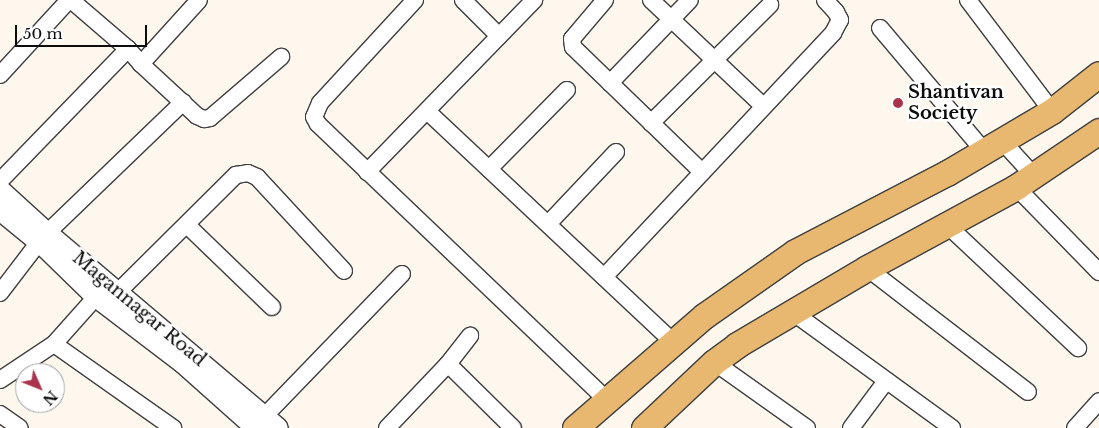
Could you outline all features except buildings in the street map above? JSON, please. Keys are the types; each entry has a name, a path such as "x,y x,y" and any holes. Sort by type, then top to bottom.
{"main road":[{"path":"575,428 704,316 795,252 938,178 993,146 1052,111 1099,74"},
{"path":"651,426 714,362 737,345 790,311 1025,181 1098,133"}],"street":[{"path":"0,74 70,0 89,6 141,64 197,116 210,118 281,57"},
{"path":"141,64 199,0"},
{"path":"415,0 320,103 314,117 318,124 607,400"},
{"path":"463,0 499,36"},
{"path":"368,172 534,0"},
{"path":"605,0 572,39 573,47 702,172"},
{"path":"651,0 763,106"},
{"path":"610,83 690,0"},
{"path":"604,277 833,33 840,20 836,12 825,0"},
{"path":"973,2 1052,111"},
{"path":"651,123 770,5"},
{"path":"880,28 1025,181 1099,272"},
{"path":"0,180 128,49"},
{"path":"489,169 567,90"},
{"path":"0,293 43,238 183,102"},
{"path":"427,111 673,342"},
{"path":"548,224 616,152"},
{"path":"0,380 54,344 107,290 187,225 236,175 248,173 256,177 344,271"},
{"name":"Magannagar Road","path":"0,190 43,238"},
{"name":"Magannagar Road","path":"0,210 43,238 107,290 183,363 264,425"},
{"path":"187,225 272,306"},
{"path":"947,225 1078,348"},
{"path":"867,268 1028,392"},
{"path":"264,425 402,274"},
{"path":"790,311 952,428"},
{"path":"388,428 448,364 470,336"},
{"path":"54,344 173,428"},
{"path":"714,362 807,428"},
{"path":"448,364 513,428"},
{"path":"851,428 886,380"},
{"path":"1075,428 1099,401"},
{"path":"0,414 20,428"}],"place":[{"name":"Shantivan Society","path":"898,103"}]}
